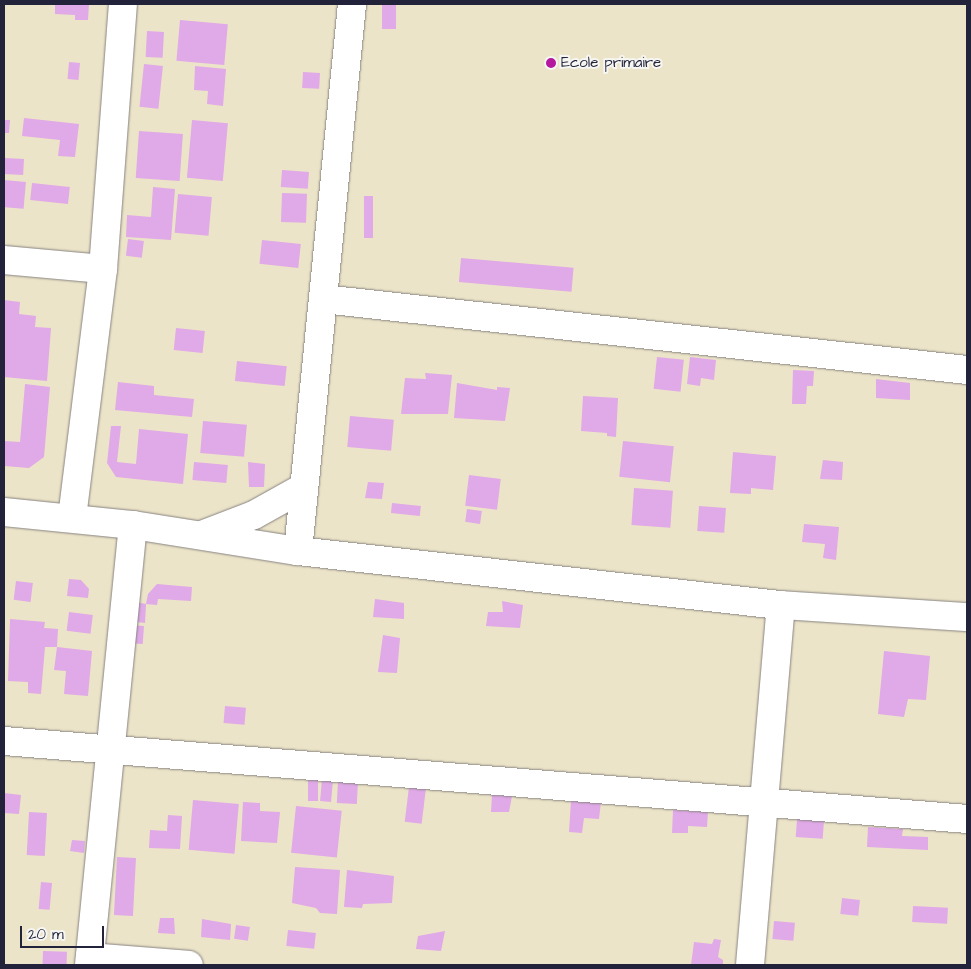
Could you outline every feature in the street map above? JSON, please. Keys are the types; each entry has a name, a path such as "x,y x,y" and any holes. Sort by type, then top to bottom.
{"street":[{"path":"72,518 103,269 123,4"},
{"path":"298,550 352,4"},
{"path":"4,260 103,269"},
{"path":"323,300 967,370"},
{"path":"200,535 254,516 304,487"},
{"path":"4,512 133,525 298,550 781,605 967,617"},
{"path":"133,525 90,961 188,965"},
{"path":"750,965 766,804 781,605"},
{"path":"4,741 112,748 766,804 967,818"}],"building":[{"path":"55,4 89,4 88,20 75,20 75,15 55,14"},
{"path":"382,4 396,4 396,29 382,29"},
{"path":"180,20 228,24 224,65 176,61"},
{"path":"147,31 164,32 163,58 146,57"},
{"path":"69,62 80,63 78,80 68,79"},
{"path":"144,64 163,66 158,109 140,107"},
{"path":"195,66 226,69 223,106 207,104 208,91 194,90"},
{"path":"303,72 320,73 319,89 302,88"},
{"path":"24,118 79,124 75,157 58,156 60,140 22,136"},
{"path":"4,120 10,120 9,133 4,133"},
{"path":"192,120 228,123 223,181 187,178"},
{"path":"139,131 183,134 180,181 136,178"},
{"path":"4,158 24,159 23,175 4,174"},
{"path":"282,170 309,172 308,189 281,187"},
{"path":"4,180 26,182 24,209 4,207"},
{"path":"32,183 70,187 68,204 30,200"},
{"path":"153,187 175,189 171,240 126,237 127,215 151,217"},
{"path":"282,193 307,194 306,223 281,222"},
{"path":"178,194 212,197 208,236 175,233"},
{"path":"364,196 373,196 373,238 364,238"},
{"path":"128,239 144,241 142,258 126,256"},
{"path":"262,240 301,244 298,268 259,264"},
{"path":"461,258 574,268 571,292 459,282"},
{"path":"4,300 20,302 19,314 36,316 35,327 51,328 47,381 4,377"},
{"path":"176,328 205,331 203,353 174,350"},
{"path":"657,357 684,360 681,392 654,389"},
{"path":"690,357 716,360 714,380 701,378 700,386 687,384"},
{"path":"237,361 287,366 285,386 235,381"},
{"path":"793,370 814,371 813,386 807,386 806,404 792,404"},
{"path":"425,373 452,375 448,414 401,414 405,378 426,379"},
{"path":"876,379 910,383 910,400 876,398"},
{"path":"118,382 154,386 154,395 194,399 192,417 115,410"},
{"path":"457,383 497,390 497,387 510,388 505,421 454,418"},
{"path":"25,384 50,387 44,457 29,468 4,466 4,441 20,442"},
{"path":"583,396 618,398 616,437 607,436 607,433 581,431"},
{"path":"350,416 394,420 391,451 347,447"},
{"path":"203,421 247,425 244,457 200,453"},
{"path":"111,426 121,426 117,462 136,464 139,429 188,434 183,484 116,477 107,463"},
{"path":"623,441 674,446 670,482 619,477"},
{"path":"733,452 776,456 773,490 751,488 751,494 730,493"},
{"path":"823,460 843,462 842,480 820,479"},
{"path":"194,462 228,465 226,483 192,480"},
{"path":"248,462 265,464 264,487 249,487"},
{"path":"469,475 501,479 497,510 465,506"},
{"path":"368,482 384,483 382,499 365,498"},
{"path":"634,488 673,491 670,528 631,525"},
{"path":"392,503 421,506 420,516 391,513"},
{"path":"699,506 726,508 724,533 697,531"},
{"path":"467,509 482,511 480,524 465,522"},
{"path":"804,524 839,527 836,560 823,558 825,544 802,542"},
{"path":"69,579 81,580 89,589 88,598 67,596"},
{"path":"16,581 33,583 31,602 14,600"},
{"path":"157,584 192,587 191,601 158,599 157,605 146,604 148,594"},
{"path":"375,599 404,603 404,619 373,617"},
{"path":"131,601 146,604 145,623 129,621"},
{"path":"502,601 523,605 520,628 486,626 488,612 503,612"},
{"path":"69,612 93,615 91,634 67,631"},
{"path":"10,619 45,622 44,628 58,629 57,647 45,647 41,694 28,693 28,682 8,681"},
{"path":"129,625 144,626 143,644 128,643"},
{"path":"383,635 400,638 397,673 378,672"},
{"path":"57,647 92,651 88,696 64,694 66,671 54,670"},
{"path":"884,651 930,656 926,700 908,699 904,717 878,714"},
{"path":"225,706 246,708 244,725 224,723"},
{"path":"308,778 318,778 318,801 308,801"},
{"path":"322,779 333,780 331,802 320,801"},
{"path":"338,781 358,782 357,804 337,803"},
{"path":"409,787 426,789 422,824 405,822"},
{"path":"4,793 21,795 19,814 4,813"},
{"path":"492,795 512,796 509,812 491,812"},
{"path":"193,800 239,804 234,854 189,850"},
{"path":"571,800 601,802 599,819 584,818 582,833 569,832"},
{"path":"243,802 260,803 260,811 280,812 277,843 241,841"},
{"path":"296,806 342,811 337,858 291,853"},
{"path":"673,810 708,812 707,827 688,826 688,833 672,833"},
{"path":"29,812 47,813 45,856 27,855"},
{"path":"168,815 182,816 180,849 149,848 150,830 167,831"},
{"path":"797,819 824,821 823,839 796,837"},
{"path":"868,827 903,829 902,836 928,837 928,850 867,847"},
{"path":"72,840 85,841 84,853 70,851"},
{"path":"117,857 136,858 133,916 114,915"},
{"path":"295,867 340,870 337,914 320,913 316,908 292,903"},
{"path":"347,870 394,876 392,903 363,904 362,908 344,907"},
{"path":"41,882 52,883 50,910 39,909"},
{"path":"842,898 860,900 858,916 840,914"},
{"path":"913,906 948,908 947,924 912,922"},
{"path":"160,918 174,918 175,934 158,933"},
{"path":"202,919 231,924 230,940 201,937"},
{"path":"774,921 795,923 793,941 772,939"},
{"path":"236,925 250,927 248,941 234,939"},
{"path":"288,930 316,933 314,949 286,946"},
{"path":"445,931 441,951 416,949 418,936"},
{"path":"714,939 721,940 718,957 723,960 723,965 691,965 694,942 712,944"},
{"path":"43,951 67,952 67,965 43,965"}],"place":[{"name":"Ecole primaire","path":"551,63"}]}
